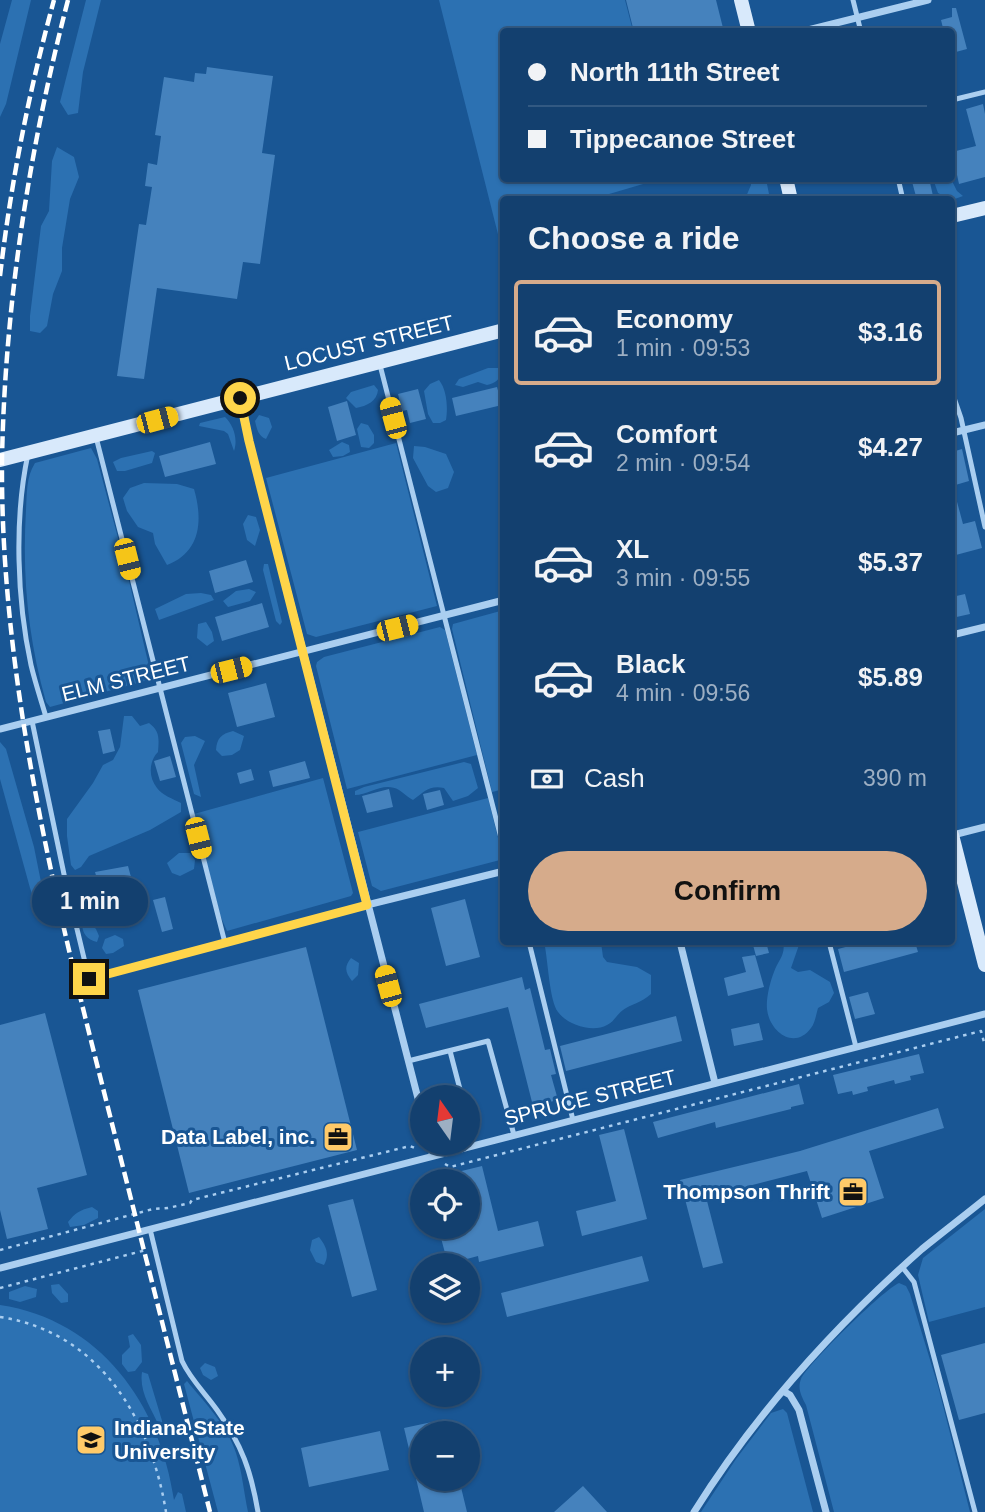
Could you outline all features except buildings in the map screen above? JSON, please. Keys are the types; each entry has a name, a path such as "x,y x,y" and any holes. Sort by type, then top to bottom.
{"street":[{"path":"741,0 748,28"},
{"path":"815,28 928,0"},
{"path":"955,215 985,208"},
{"name":"LOCUST STREET","path":"0,460 500,331"},
{"path":"240,398 414,1085"},
{"path":"955,432 985,425"},
{"name":"ELM STREET","path":"0,729 500,601"},
{"path":"955,634 985,627"},
{"path":"955,834 985,827"},
{"path":"955,847 985,965"},
{"path":"367,905 500,872"},
{"path":"681,945 716,1083"},
{"name":"SPRUCE STREET","path":"0,1268 985,1014"},
{"path":"694,1512 741,1445 807,1362 865,1302 921,1251 985,1199"},
{"path":"783,1391 790,1395 799,1410 826,1512"}],"lane":[{"path":"853,0 860,28"},
{"path":"955,99 985,92"},
{"path":"379,362 500,834"},
{"path":"955,402 964,430 985,527"},
{"path":"95,436 225,943"},
{"path":"28,453 24,477 20,583 32,665 46,717"},
{"path":"32,721 67,891 89,979 367,905"},
{"path":"529,945 573,1120"},
{"path":"830,945 856,1047"},
{"path":"408,1061 488,1041 514,1135"},
{"path":"450,1051 459,1085"},
{"path":"150,1229 182,1361 187,1372 240,1445 251,1476 258,1512"},
{"path":"903,1269 914,1282 975,1512"}],"path":[{"path":"0,1288 156,1249"},
{"path":"0,1317 32,1325 68,1341 87,1356 115,1386 127,1402 148,1443 166,1512"}],"shaded area":[{"path":"12,0 31,0 6,104 0,117 0,44"},
{"path":"86,0 101,0 83,72 78,113 68,115 60,102"},
{"path":"439,0 625,0 632,28 500,28 500,182 650,182 602,196 500,196 500,242"},
{"path":"57,147 74,157 79,177 70,199 62,248 62,271 53,294 47,326 40,333 30,331 30,316 41,226 49,211 52,161"},
{"path":"750,182 767,182 769,196 746,196"},
{"path":"934,182 952,182 963,196 955,199 955,196 938,193"},
{"path":"488,368 500,369 499,379 487,385 478,382 463,387 455,385 459,379"},
{"path":"439,380 446,399 446,420 433,423 428,414 424,391"},
{"path":"374,385 378,390 377,394 368,404 356,408 346,398 351,392"},
{"path":"259,415 269,418 272,427 266,439 256,427 255,421"},
{"path":"225,417 234,433 234,451 228,434 224,431 199,426 200,423"},
{"path":"361,423 368,425 374,435 374,443 369,448 361,447 357,429"},
{"path":"342,442 349,445 350,452 333,457 329,450"},
{"path":"396,443 437,606 316,637 307,634 266,478"},
{"path":"414,446 446,454 454,472 448,488 436,492 428,486 413,458"},
{"path":"91,448 97,459 126,568 152,679 50,707 46,702 40,678 28,607 25,535 28,486 35,463"},
{"path":"152,451 155,453 152,463 125,471 117,471 113,462 121,458"},
{"path":"144,483 177,484 194,489 198,512 197,534 187,552 167,565 155,544 153,533 138,527 127,511 123,498 130,488"},
{"path":"248,515 256,517 260,530 255,546 247,540 243,524"},
{"path":"264,564 268,564 282,622 280,625 276,621 263,570"},
{"path":"249,589 256,592 250,601 228,607 223,601 236,591"},
{"path":"186,594 211,595 214,600 159,620 155,609"},
{"path":"500,611 500,790 492,792 452,629 453,624"},
{"path":"206,622 214,641 207,646 197,638 198,624"},
{"path":"440,627 445,630 477,755 347,789 317,662 324,657"},
{"path":"124,716 132,716 140,726 149,723 155,729 158,752 151,764 152,779 162,793 181,803 181,812 150,830 89,856 81,867 75,870 71,865 67,819 103,765 113,760 120,747"},
{"path":"233,731 244,736 240,750 232,755 222,756 216,750 219,740"},
{"path":"195,736 205,741 194,765 201,797 194,794 181,743 185,737"},
{"path":"0,742 6,749 34,847 46,907 42,913 37,909 30,888 0,779"},
{"path":"464,762 471,764 478,788 468,796 453,801 444,788 439,787 427,790 413,800 399,790 388,787 355,795 355,791 364,787"},
{"path":"323,778 353,893 351,896 227,931 220,915 194,814"},
{"path":"488,798 500,846 500,860 381,891 372,886 358,832"},
{"path":"179,853 190,853 195,860 194,869 180,876 172,873 167,863"},
{"path":"87,921 96,929 99,936 97,942 90,940 84,933 82,923"},
{"path":"115,935 123,939 124,946 106,954 102,948 105,939"},
{"path":"544,945 601,945 603,957 607,962 637,967 651,975 651,994 623,1010 612,1022 595,1028 574,1024 562,1017 555,1006"},
{"path":"799,945 791,968 798,972 810,970 830,982 834,993 829,1002 818,1008 811,1028 797,1038 790,1038 777,1031 767,1009 770,985 784,947"},
{"path":"351,958 359,963 358,975 352,981 346,970"},
{"path":"92,1207 98,1211 98,1218 84,1225 70,1227 68,1222 73,1216"},
{"path":"985,1209 985,1307 929,1322 918,1275 923,1258"},
{"path":"319,1237 326,1250 324,1265 316,1262 310,1250 312,1240"},
{"path":"899,1283 906,1286 910,1294 938,1386 970,1512 834,1512 806,1405 800,1393 801,1379 847,1328"},
{"path":"59,1284 68,1294 68,1302 61,1303 52,1293 51,1285"},
{"path":"25,1286 37,1289 36,1297 20,1302 9,1299 9,1292"},
{"name":"Indiana State University","path":"0,1305 36,1314 67,1328 95,1348 119,1372 139,1400 155,1431 167,1465 174,1500 178,1492 182,1494 186,1512 0,1512"},
{"path":"133,1334 141,1345 142,1362 135,1371 128,1372 122,1364 122,1355 130,1347 128,1336"},
{"path":"205,1363 215,1367 218,1376 211,1380 203,1375 200,1368"},
{"path":"142,1372 148,1374 163,1424 159,1426 144,1393"},
{"path":"187,1381 215,1415 232,1443 240,1467 248,1512 218,1512 184,1384"},
{"path":"783,1409 787,1413 813,1512 701,1512 771,1413"}],"railway":[{"path":"0,276 22,137 54,0"},
{"path":"68,0 31,170 8,343 2,459 10,616 19,695 47,853 83,1008 210,1512"}],"place":[{"name":"Data Label, inc.","path":"338,1137"},
{"name":"Thompson Thrift","path":"853,1192"},
{"name":"Indiana State University","path":"91,1440"}],"route":[{"path":"89,979 367,905 240,398"}]}
